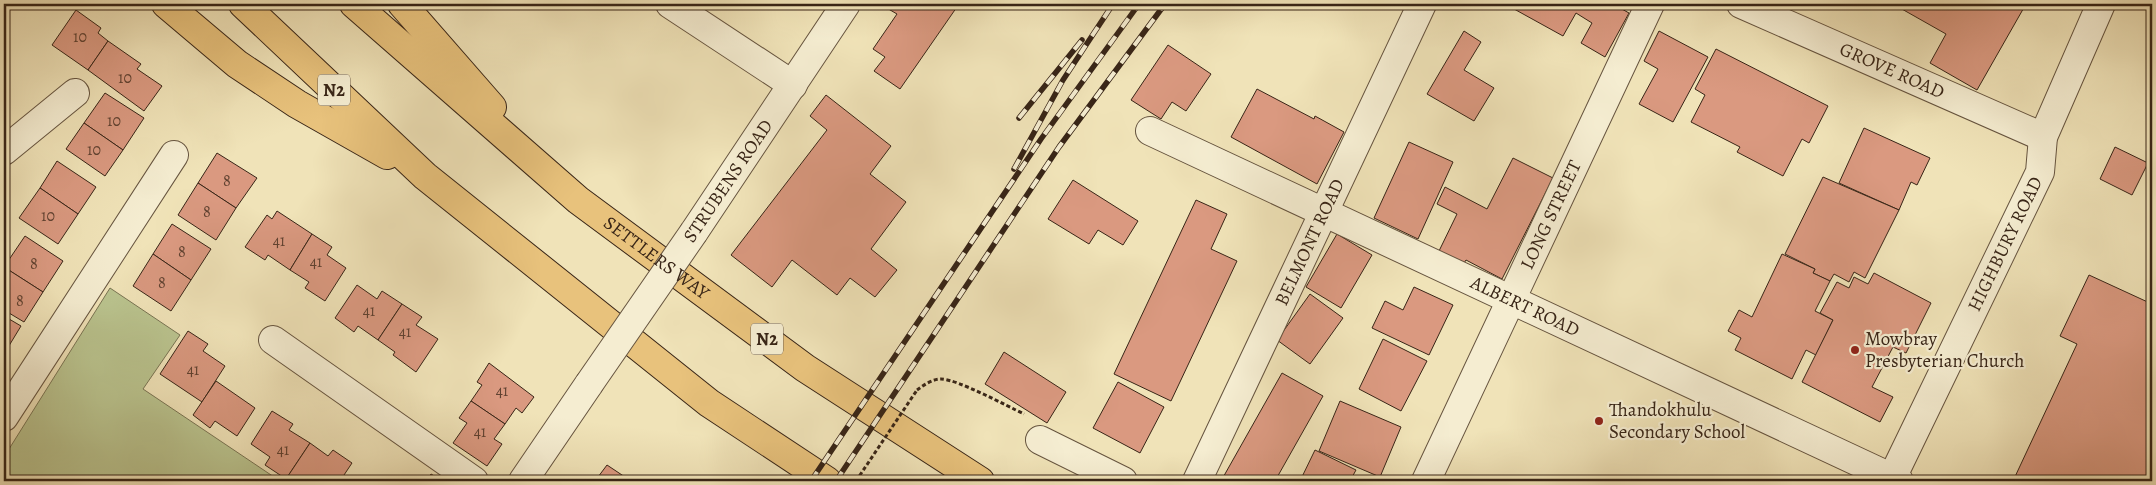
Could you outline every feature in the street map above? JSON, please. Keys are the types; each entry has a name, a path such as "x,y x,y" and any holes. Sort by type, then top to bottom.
{"highway":[{"path":"166,4 244,69 297,104 425,176"},
{"name":"N2","path":"243,4 425,176 709,403 826,481"},
{"name":"SETTLERS WAY","path":"354,4 561,185 805,368 980,481"},
{"path":"402,4 561,185"}],"street":[{"path":"670,4 793,85"},
{"name":"STRUBENS ROAD","path":"523,481 698,226 846,4"},
{"name":"BELMONT ROAD","path":"1197,481 1422,4"},
{"name":"LONG STREET","path":"1426,481 1650,4"},
{"name":"GROVE ROAD","path":"1741,4 2043,137"},
{"name":"HIGHBURY ROAD","path":"1895,480 2040,172 2043,137 2101,4"},
{"path":"4,151 75,93"},
{"name":"ALBERT ROAD","path":"1150,131 1895,480"},
{"path":"4,417 174,156"},
{"path":"273,340 474,481"},
{"path":"1040,440 1123,481"}],"path":[{"path":"856,481 917,390 928,382 942,379 1040,422 1040,440"}],"green space":[{"path":"110,288 180,335 143,389 280,481 4,481 4,457"}],"building":[{"path":"887,4 959,4 900,89 874,71 885,57 873,49 897,14 885,7"},
{"path":"1505,4 1613,4 1629,13 1605,57 1581,43 1592,23 1576,13 1563,36"},
{"path":"1893,4 2026,4 1977,90 1930,63 1946,34"},
{"path":"76,10 101,28 98,33 108,41 88,70 52,45"},
{"path":"1464,31 1481,42 1464,70 1494,88 1474,121 1427,94"},
{"path":"1659,31 1708,57 1673,122 1639,104 1658,69 1644,61"},
{"path":"108,41 141,64 137,69 162,86 144,111 88,70"},
{"path":"1168,45 1211,74 1186,111 1172,102 1161,119 1131,100"},
{"path":"1716,49 1828,106 1809,143 1802,139 1783,176 1737,152 1740,147 1691,122 1705,95 1695,89"},
{"path":"1257,89 1314,119 1315,116 1344,132 1317,184 1231,137"},
{"path":"105,93 144,118 123,150 84,123"},
{"path":"826,95 891,146 870,174 906,202 871,249 897,270 875,297 850,278 837,295 792,260 772,287 731,255 827,130 810,116"},
{"path":"84,123 123,150 105,176 66,149"},
{"path":"1864,128 1930,158 1917,185 1911,182 1899,210 1839,183"},
{"path":"1409,142 1453,162 1418,239 1374,218"},
{"path":"2115,147 2148,163 2132,195 2100,179"},
{"path":"217,153 257,178 236,208 198,183"},
{"path":"1513,158 1553,178 1502,279 1466,260 1464,263 1439,251 1457,214 1437,204 1445,187 1487,209"},
{"path":"57,161 96,187 78,214 40,188"},
{"path":"1823,177 1899,210 1865,278 1854,272 1849,282 1834,274 1830,281 1813,273 1815,269 1785,254"},
{"path":"1073,180 1138,221 1123,245 1098,230 1089,244 1048,219"},
{"path":"198,183 236,208 216,240 178,215"},
{"path":"40,188 78,214 58,244 19,218"},
{"path":"1196,200 1227,214 1211,249 1237,261 1171,401 1114,374"},
{"path":"277,211 312,234 290,270 268,255 265,260 245,247 267,215 272,219"},
{"path":"172,224 211,249 191,280 153,254"},
{"path":"312,234 332,247 327,255 346,268 325,301 305,288 309,282 290,270"},
{"path":"1337,234 1372,255 1341,308 1306,287"},
{"path":"25,236 63,261 43,292 4,267"},
{"path":"153,254 191,280 171,311 133,286"},
{"path":"1782,254 1815,269 1813,273 1830,281 1815,311 1833,320 1816,355 1806,350 1792,379 1735,350 1741,338 1728,331 1739,310 1752,317"},
{"path":"4,267 43,292 24,322 4,310"},
{"name":"Mowbray Presbyterian Church","path":"1874,273 1931,303 1906,353 1893,347 1872,387 1893,397 1880,422 1802,382 1833,320 1820,313 1837,282 1849,288 1854,277 1868,284"},
{"path":"2089,275 2152,304 2152,481 2013,481 2077,344 2060,336"},
{"path":"357,285 377,299 382,291 402,304 378,340 358,326 354,332 335,318"},
{"path":"1414,287 1453,305 1429,355 1372,328 1385,301 1403,310"},
{"path":"1310,294 1343,318 1310,364 1277,340"},
{"path":"402,304 422,317 416,325 438,339 416,372 393,355 395,352 378,340"},
{"path":"4,316 21,326 4,354"},
{"path":"188,331 208,344 203,351 225,366 202,402 160,374"},
{"path":"1383,339 1427,361 1401,411 1359,389"},
{"path":"1004,352 1066,392 1047,423 985,384"},
{"path":"489,363 534,397 522,413 516,408 505,424 471,401 482,385 477,382"},
{"path":"1282,373 1323,396 1275,481 1221,481"},
{"path":"216,381 255,408 237,436 215,421 210,428 193,415"},
{"path":"1118,382 1164,407 1140,453 1093,428"},
{"path":"471,401 505,424 494,439 502,444 487,466 453,443 467,423 459,418"},
{"path":"1340,401 1401,427 1380,477 1319,451"},
{"path":"272,411 293,424 289,430 310,443 286,479 265,465 270,457 251,444"},
{"path":"310,443 328,456 333,450 352,463 340,481 289,481 286,479"},
{"path":"1315,450 1356,470 1350,481 1300,481"},
{"path":"607,465 631,481 595,481"},
{"path":"431,474 443,481 426,481"}],"railway":[{"path":"1014,169 1063,80 1113,4"},
{"path":"811,481 1041,139 1139,4"},
{"path":"836,481 1059,147 1165,4"},
{"path":"1019,118 1082,40"}],"place":[{"name":"Mowbray Presbyterian Church","path":"1855,350"},
{"name":"Thandokhulu Secondary School","path":"1599,421"}]}
